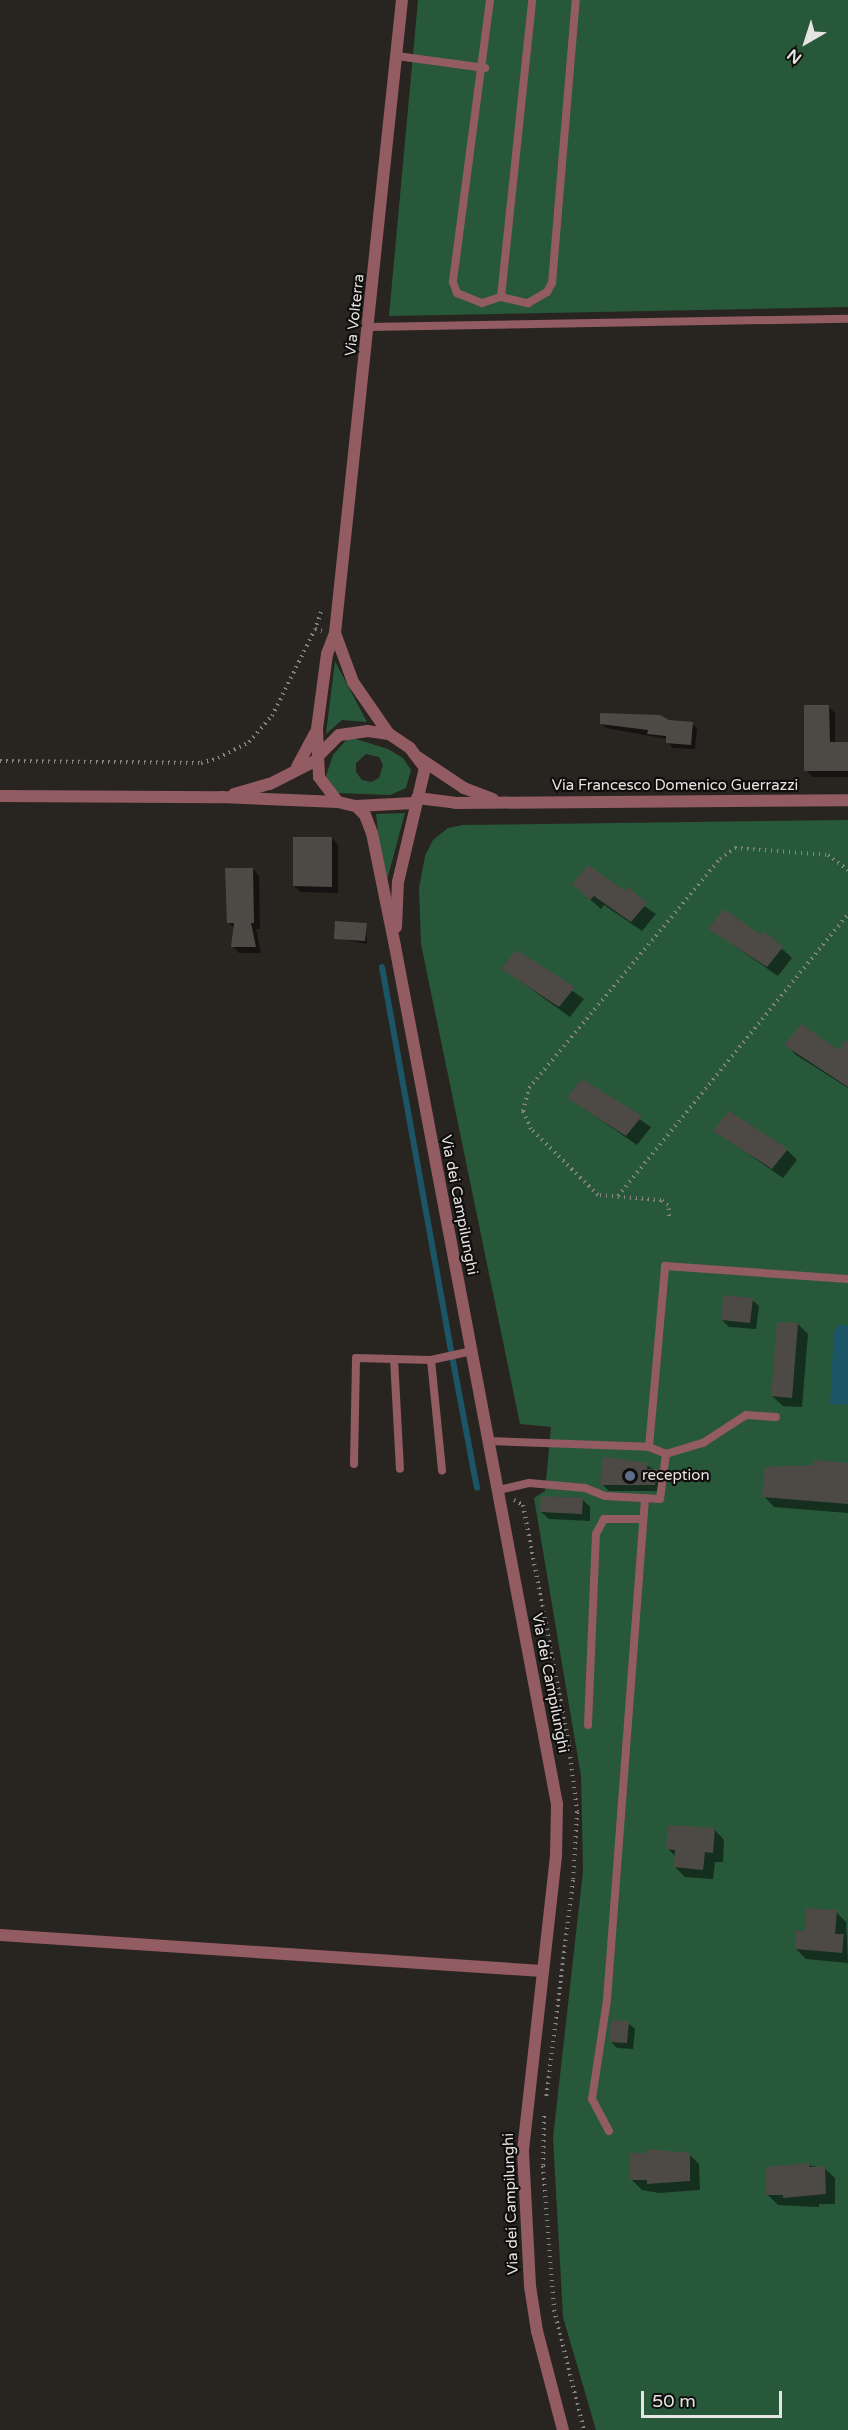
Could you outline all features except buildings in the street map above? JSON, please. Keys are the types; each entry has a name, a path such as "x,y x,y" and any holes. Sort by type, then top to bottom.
{"street":[{"name":"Via Volterra","path":"318,758 317,729 327,654 335,633 402,0"},
{"name":"Via Volterra","path":"335,633 353,682 389,734"},
{"path":"295,769 317,729"},
{"path":"0,796 221,797 338,802 356,806 415,800 425,768 420,758 389,734 352,730 328,743 318,758 270,784 221,797"},
{"path":"318,758 322,784 338,802"},
{"name":"Via Francesco Domenico Guerrazzi","path":"420,758 464,788 502,802"},
{"name":"Via Francesco Domenico Guerrazzi","path":"415,800 455,803 848,800"},
{"name":"Via dei Campilunghi","path":"395,946 398,882 415,800"},
{"name":"Via dei Campilunghi","path":"356,806 365,815 372,833 395,946 556,1804 556,1856 523,2127 524,2202 537,2331 563,2430"},
{"path":"0,1935 542,1971"}],"lane":[{"path":"490,0 484,68 453,282 457,293 466,300 482,303 501,297 528,303 547,292 552,283 576,0"},
{"path":"501,297 532,0"},
{"path":"397,56 484,68"},
{"path":"369,327 848,319"},
{"path":"649,1447 665,1266 848,1279"},
{"path":"354,1464 356,1358 431,1360 472,1351"},
{"path":"394,1359 400,1469"},
{"path":"431,1360 442,1470"},
{"path":"489,1441 649,1447 666,1454 703,1443 746,1415 776,1416"},
{"path":"498,1490 529,1483 585,1488 605,1497 660,1499 666,1454"},
{"path":"609,2131 592,2099 607,2000 645,1497"},
{"path":"588,1725 596,1534 604,1519 643,1519"}],"path":[{"path":"0,761 201,762 218,758 249,742 273,716 315,629"},
{"path":"669,1216 669,1205 661,1200 598,1195 531,1129 523,1112 530,1088 720,859 735,848 828,855 848,870"},
{"path":"617,1197 848,914"},
{"path":"546,2100 543,2166 554,2310 584,2430"}],"green space":[{"path":"418,0 848,0 848,307 389,316"},
{"path":"335,661 367,722 342,720 326,734"},
{"path":"349,737 388,749 403,758 411,770 406,788 390,795 337,793 326,776 333,755","holes":["366,754 379,757 383,765 379,778 371,782 362,780 356,772 356,763"]},
{"path":"405,813 387,880 384,880 376,814"},
{"path":"848,820 848,2430 596,2430 563,2317 553,2138 583,1871 581,1776 534,1498 545,1491 551,1427 520,1424 421,944 419,888 425,856 433,840 448,828 463,825"}],"water":[{"path":"839,1325 848,1325 848,1405 830,1404 834,1331"}],"waterway":[{"path":"382,967 451,1350"},
{"path":"453,1361 477,1488"}],"place":[{"name":"reception","path":"630,1476"}]}
